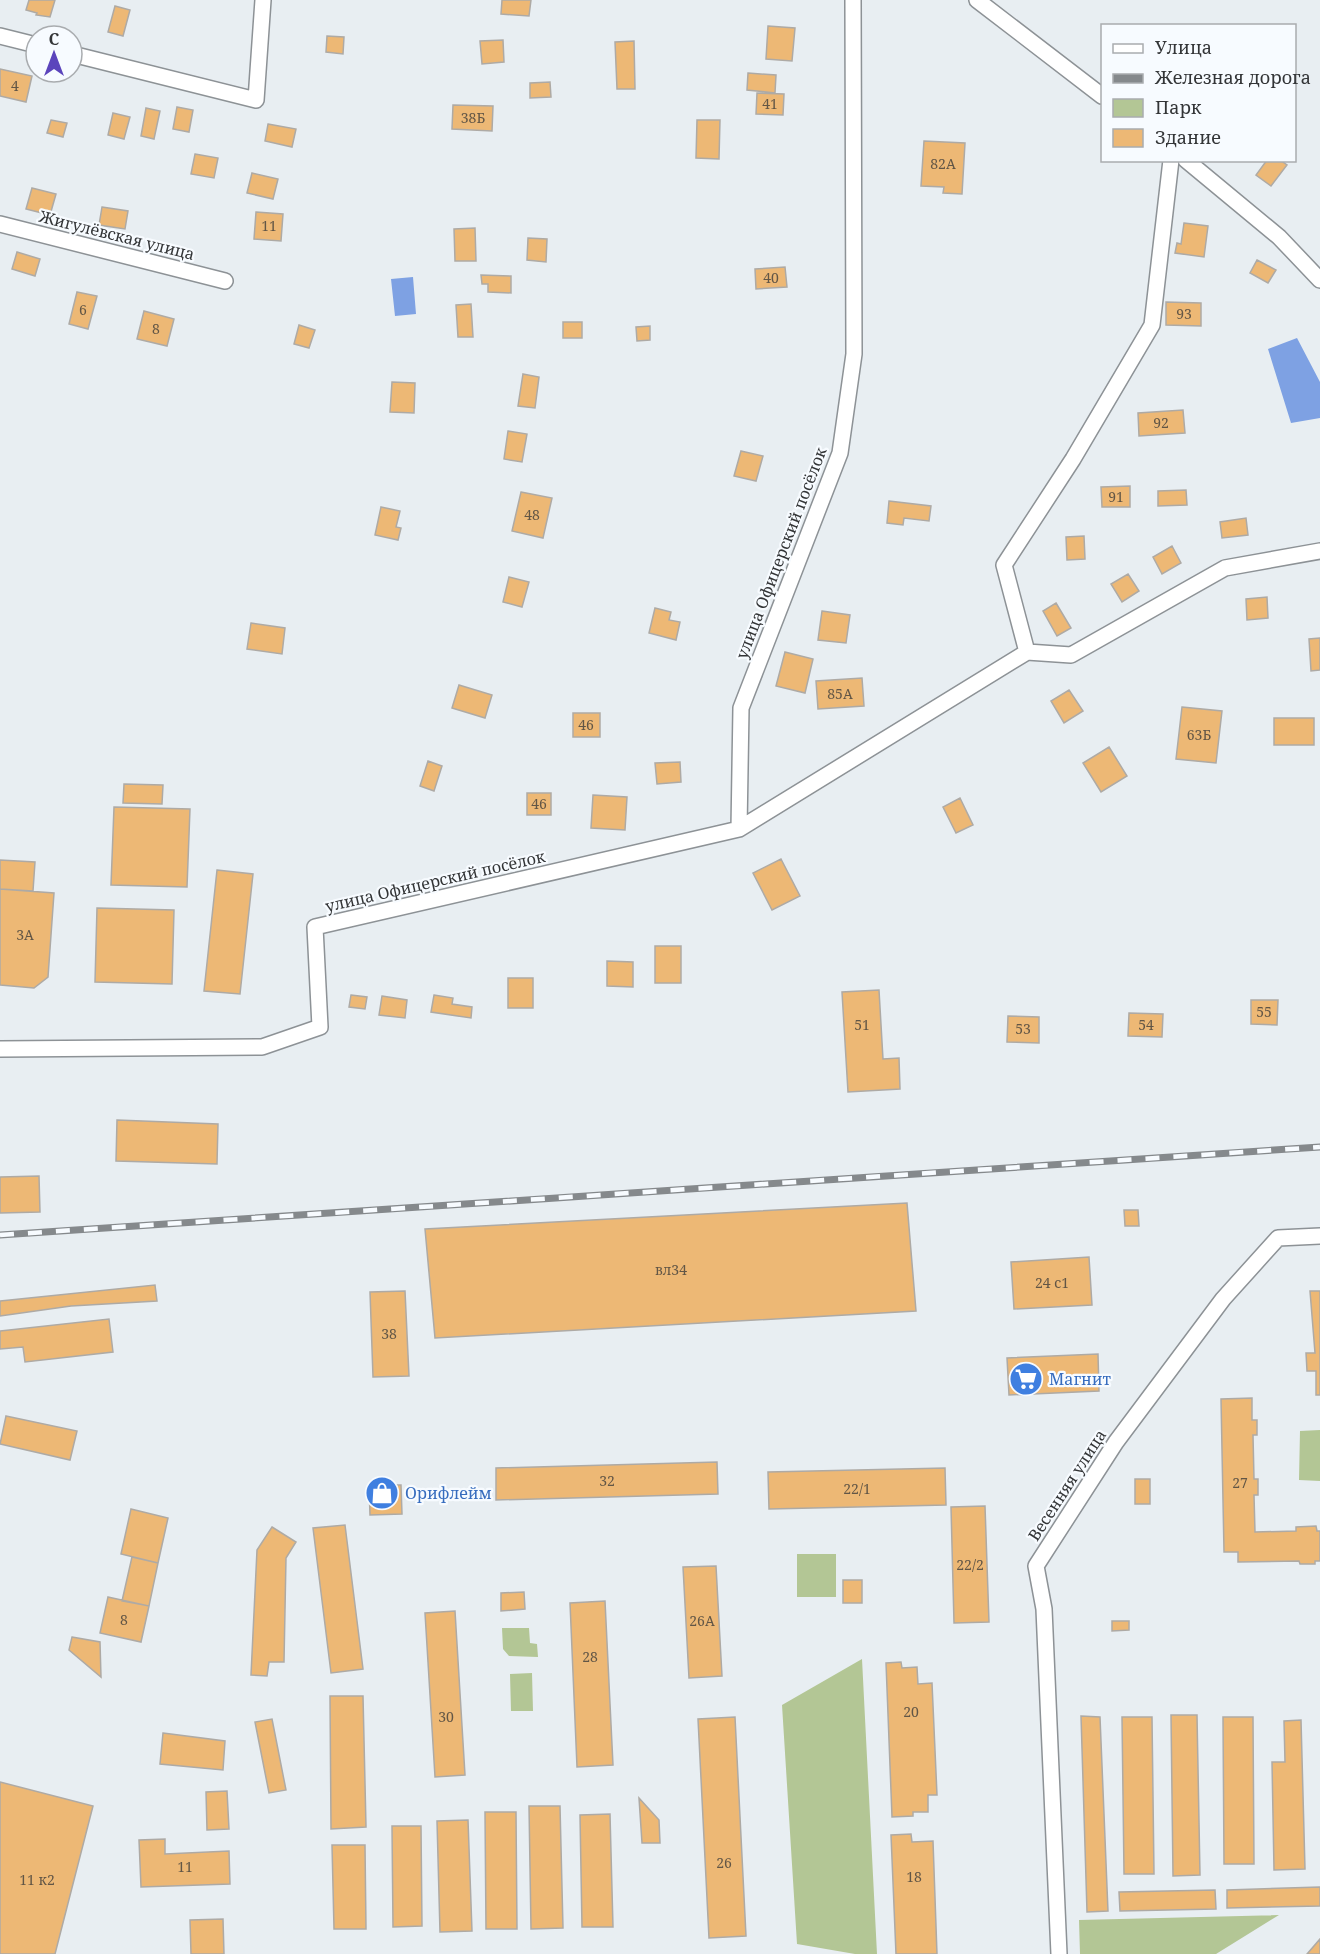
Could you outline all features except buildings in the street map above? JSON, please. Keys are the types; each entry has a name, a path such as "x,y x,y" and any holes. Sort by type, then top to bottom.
{"street":[{"path":"84,57 256,100 263,0"},
{"name":"улица Офицерский посёлок","path":"739,829 741,708 840,453 845,420 854,354 853,0"},
{"path":"977,0 1101,95"},
{"path":"0,36 24,42"},
{"path":"1171,162 1152,325 1073,459 1004,565 1028,652 1071,655 1225,568 1320,551"},
{"path":"1187,162 1279,237 1320,280"},
{"name":"Жигулёвская улица","path":"0,224 225,281"},
{"name":"улица Офицерский посёлок","path":"0,1049 262,1047 320,1027 315,927 739,829 1028,652"},
{"name":"Весенняя улица","path":"1059,1954 1044,1609 1036,1566 1116,1442 1223,1299 1278,1238 1320,1236"}],"green space":[{"path":"1320,1430 1320,1481 1299,1480 1300,1431"},
{"path":"797,1554 836,1554 836,1597 797,1597"},
{"path":"502,1628 529,1628 530,1643 537,1644 538,1657 509,1656 503,1649"},
{"path":"862,1659 877,1954 855,1954 797,1944 782,1705"},
{"path":"532,1673 533,1711 511,1711 510,1674"},
{"path":"1279,1915 1216,1954 1080,1954 1079,1920"}],"water":[{"path":"413,277 416,314 395,316 391,279"},
{"path":"1297,338 1320,382 1320,418 1291,423 1268,349"}],"railway":[{"path":"0,1235 1320,1147"}],"place":[{"name":"Магнит","path":"1026,1379"},
{"name":"Орифлейм","path":"382,1493"}]}
